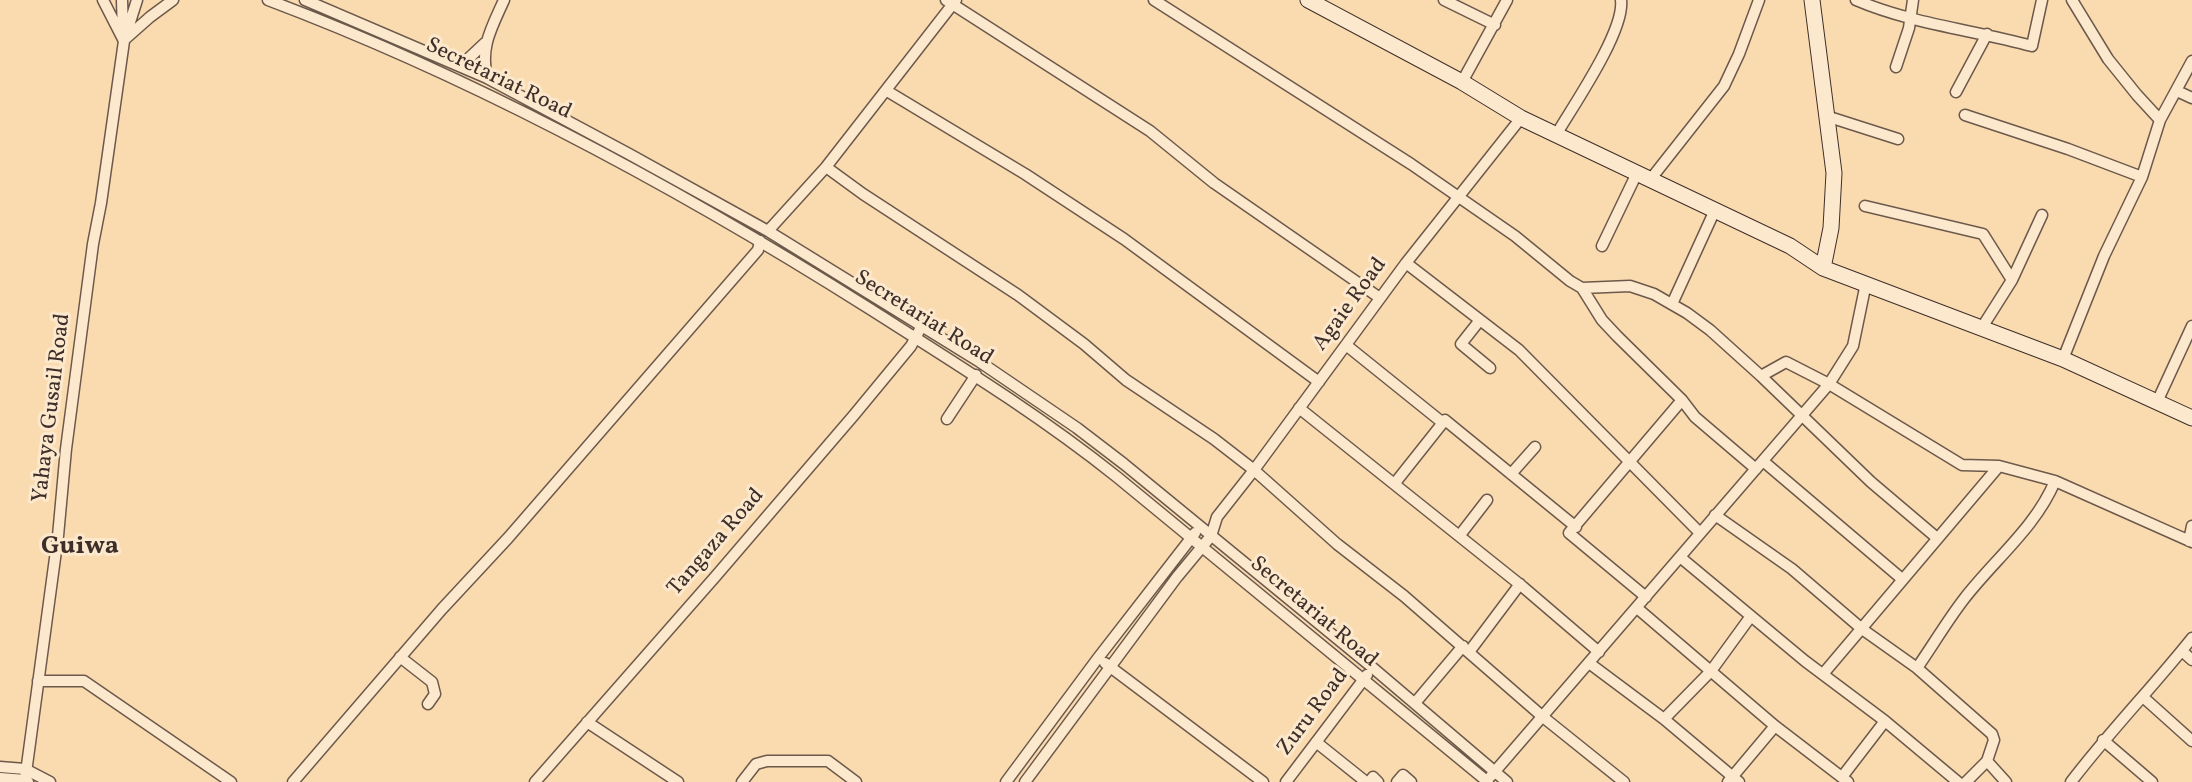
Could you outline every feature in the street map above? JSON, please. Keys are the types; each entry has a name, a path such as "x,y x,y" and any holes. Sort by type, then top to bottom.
{"street":[{"path":"103,0 124,41 173,0"},
{"name":"Yahaya Gusail Road","path":"122,0 124,41"},
{"name":"Yahaya Gusail Road","path":"26,777 58,536 76,364 124,41 137,0"},
{"name":"Secretariat Road","path":"268,0 372,41 459,80 685,198 760,241 976,375 1075,443 1487,781"},
{"name":"Secretariat Road","path":"305,0 487,78 690,186 768,231 989,368 1077,428 1373,668 1507,782"},
{"path":"487,78 484,65 485,43 504,0"},
{"path":"1154,0 1458,195 1515,236 1570,281 1582,288 1602,320 1682,400 1695,417 1902,579"},
{"path":"1308,0 1462,82 1521,118 1790,246 1823,268 2063,359 2192,418"},
{"path":"1444,0 1495,25"},
{"path":"1462,82 1507,0"},
{"path":"1556,135 1616,29 1622,8 1621,0"},
{"path":"1602,246 1643,176 1724,86 1739,54 1755,5 1759,0"},
{"path":"1812,0 1834,173 1832,228 1823,268"},
{"path":"1856,0 1909,19 1987,34 2032,46 2042,0"},
{"path":"1896,67 1909,28 1913,0"},
{"path":"2072,0 2108,59 2136,95 2160,120"},
{"path":"768,231 826,167 887,91 952,1 1150,131 1214,183 1380,298"},
{"path":"1956,92 1987,34"},
{"path":"458,65 485,43"},
{"path":"2063,359 2104,256 2142,177 2160,120 2192,62"},
{"path":"887,91 1025,174 1124,239 1319,382"},
{"path":"2177,91 2192,98"},
{"path":"1965,115 2068,149 2142,177"},
{"path":"1826,117 1898,139"},
{"name":"Agaie Road","path":"1217,518 1406,263 1521,118"},
{"path":"826,167 863,194 1018,295 1084,344 1126,380 1214,439 1254,470 1337,544 1404,596 1543,717 1624,782"},
{"path":"1865,206 1983,234 2012,280"},
{"path":"1672,304 1715,210"},
{"path":"1981,329 2012,280 2042,215"},
{"path":"293,782 758,250 760,241"},
{"path":"1406,263 1519,350 1700,533"},
{"path":"1487,781 1829,384 1853,346 1866,284"},
{"path":"1582,288 1630,286 1654,294 1710,330 1785,398 1871,482 1937,538"},
{"path":"1480,320 1461,344 1490,368"},
{"name":"Tangaza Road","path":"535,782 854,415 911,346 922,326"},
{"path":"2157,402 2192,326"},
{"path":"1346,345 1443,423"},
{"path":"1761,376 1786,362 1829,384 1962,465 1999,466 2055,481 2190,542 2192,526"},
{"path":"947,419 976,375"},
{"path":"1646,597 1569,533 1682,400"},
{"path":"1299,408 1520,584 1599,652"},
{"path":"1395,483 1445,420 1576,527"},
{"path":"1511,474 1535,447"},
{"path":"1823,674 1999,466"},
{"path":"1917,668 1964,599 2029,525 2050,493 2055,481"},
{"path":"1460,536 1487,500"},
{"path":"1715,515 1792,569 1862,628 1917,668 1992,734 1994,740 1987,761 1966,782"},
{"path":"1006,782 1191,538 1200,527 1217,518"},
{"path":"1025,782 1177,577 1211,536 1217,518"},
{"path":"1680,557 1958,782"},
{"path":"1414,703 1466,649 1520,584"},
{"path":"1637,608 1774,726 1845,779 1885,722"},
{"path":"1664,719 1711,671 1751,616"},
{"path":"2071,782 2103,740 2143,698 2192,638"},
{"path":"2182,651 2192,660"},
{"path":"400,657 432,682 435,694 428,704"},
{"path":"1098,658 1263,782"},
{"path":"1589,663 1664,719 1734,780 1774,726"},
{"name":"Zuru Road","path":"1286,782 1373,668"},
{"path":"38,681 84,681 231,782"},
{"path":"2143,698 2192,741"},
{"path":"587,722 678,782"},
{"path":"2103,740 2152,782"},
{"path":"1316,742 1368,782 1373,777 1378,782"},
{"path":"741,782 756,764 767,761 828,761 856,782"},
{"path":"1987,761 2006,782"},
{"path":"0,767 26,777 50,782"},
{"path":"1397,782 1403,775 1411,782"},
{"path":"0,778 26,777"}],"district":[{"name":"Guiwa","path":"80,548"}]}
